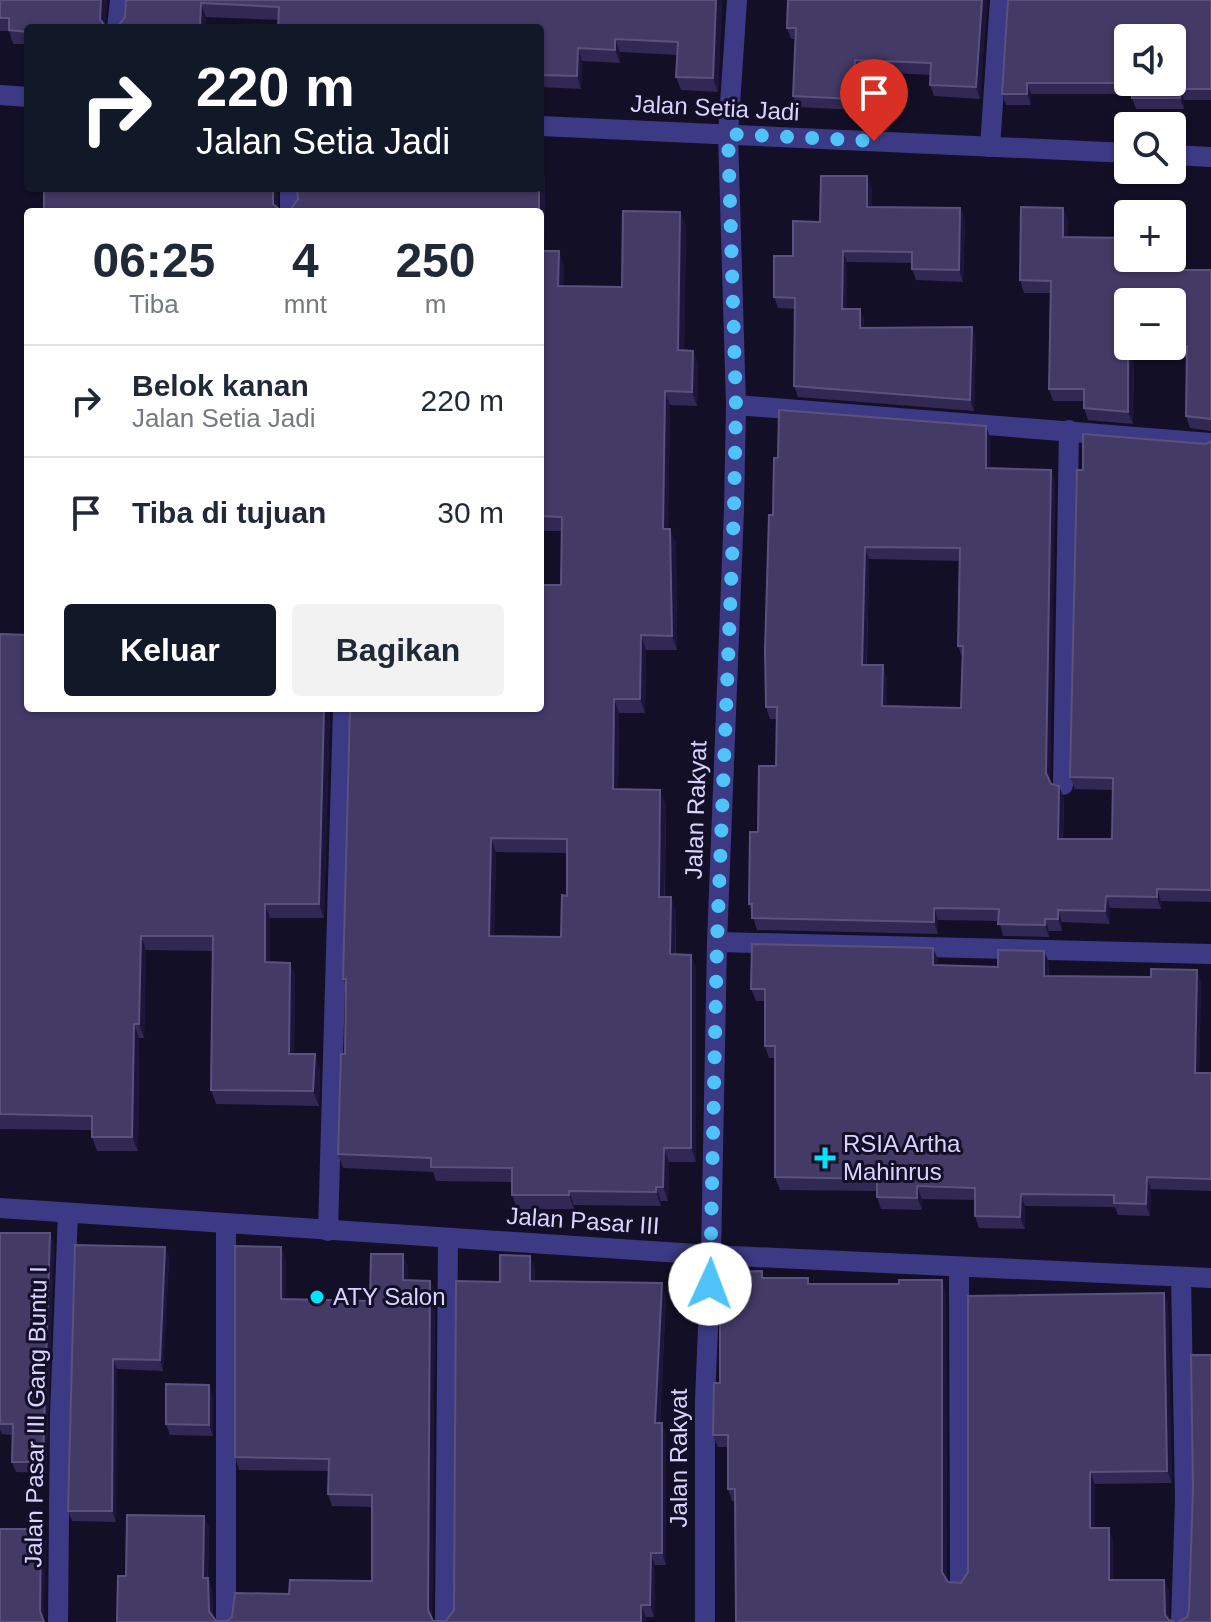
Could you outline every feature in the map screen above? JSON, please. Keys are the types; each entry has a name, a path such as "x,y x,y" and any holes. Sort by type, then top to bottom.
{"street":[{"path":"117,24 120,0"},
{"name":"Jalan Rakyat","path":"705,1622 705,1401 717,942 734,509 736,405 728,134 737,0"},
{"path":"990,147 1000,0"},
{"path":"0,95 24,97"},
{"name":"Jalan Setia Jadi","path":"544,126 1114,152"},
{"path":"1186,156 1211,157"},
{"path":"736,405 1211,443"},
{"path":"1063,785 1069,430"},
{"path":"328,1231 343,712"},
{"path":"717,942 1211,954"},
{"name":"Jalan Pasar III","path":"0,1208 711,1255 1211,1278"},
{"name":"Jalan Pasar III Gang Buntu I","path":"58,1622 60,1415 68,1213"},
{"path":"226,1224 226,1622"},
{"path":"445,1622 448,1239"},
{"path":"959,1267 960,1584"},
{"path":"1181,1277 1185,1500 1181,1622"}],"building":[{"path":"0,0 101,0 100,19 104,24 24,24 24,32 9,30 9,18 0,18"},
{"path":"126,0 716,0 713,78 676,77 678,42 615,39 615,50 578,48 577,76 544,75 544,24 278,24 279,7 201,3 200,24 119,24 125,17"},
{"path":"788,0 982,0 976,87 930,85 931,63 855,60 853,99 793,96 796,28 787,28"},
{"path":"1008,0 1211,0 1211,89 1186,89 1186,24 1114,24 1114,83 1027,83 1027,94 1002,94"},
{"path":"1132,96 1180,96 1180,98"},
{"path":"821,176 867,176 867,207 960,208 959,270 912,269 912,252 843,251 842,309 860,309 860,328 972,327 970,400 794,386 795,298 774,297 774,256 793,256 793,221 820,222"},
{"path":"44,192 273,192 273,204 278,208 44,208"},
{"path":"297,192 539,192 539,208 292,208 298,199"},
{"path":"1021,207 1063,208 1063,237 1114,238 1114,272 1211,270 1211,419 1186,416 1186,288 1114,288 1114,360 1128,360 1128,412 1084,408 1084,389 1049,389 1051,281 1020,280"},
{"path":"623,211 680,212 678,350 693,351 692,392 665,391 663,529 670,529 672,636 641,635 640,699 614,699 613,789 660,790 659,897 671,897 670,954 691,955 691,1148 664,1148 663,1187 656,1187 656,1192 569,1191 569,1195 512,1195 512,1168 431,1167 431,1158 338,1154 341,1054 345,1054 346,979 343,979 350,712 544,712 544,585 561,585 562,517 544,516 544,251 559,251 558,286 622,287","holes":["491,838 567,839 567,896 562,895 561,937 489,936"]},
{"path":"779,410 986,426 986,468 1051,470 1046,773 1051,784 1059,786 1058,839 1112,839 1113,778 1070,777 1077,470 1083,470 1083,434 1206,444 1211,441 1211,890 1157,889 1157,897 1106,896 1105,911 1058,910 1058,919 1045,919 1045,925 998,924 999,909 934,908 934,922 752,918 752,904 749,904 750,832 758,832 759,766 776,766 777,707 766,707 765,650 769,515 773,515 774,458 778,458","holes":["865,547 960,548 958,646 963,646 961,708 882,706 883,665 862,665"]},
{"path":"0,634 24,635 24,712 324,712 319,904 265,904 265,962 290,963 289,1054 315,1054 313,1091 211,1090 213,936 141,936 139,1024 134,1024 132,1137 92,1137 92,1116 0,1114"},
{"path":"752,944 933,948 933,965 998,967 998,950 1044,951 1044,976 1151,977 1151,969 1197,970 1195,1073 1211,1073 1211,1179 1147,1177 1146,1204 1114,1203 1114,1195 1021,1194 1020,1217 975,1216 975,1188 917,1186 917,1198 877,1197 877,1179 775,1177 775,1046 765,1046 765,989 751,989"},
{"path":"0,1233 50,1233 43,1462 12,1462 13,1424 0,1424"},
{"path":"75,1245 165,1247 160,1360 113,1359 112,1511 68,1511"},
{"path":"235,1246 281,1247 281,1299 370,1301 371,1254 403,1254 403,1280 430,1281 428,1610 433,1621 446,1621 454,1610 456,1281 500,1282 500,1255 530,1256 530,1281 662,1283 655,1423 662,1423 662,1553 651,1553 650,1605 641,1605 641,1622 117,1622 118,1576 126,1576 127,1515 204,1516 203,1578 208,1578 209,1611 216,1621 227,1621 232,1617 235,1593 289,1594 290,1580 372,1581 372,1495 328,1494 329,1459 235,1457"},
{"path":"762,1271 762,1278 808,1278 808,1284 899,1284 899,1280 942,1280 942,1572 948,1582 961,1583 968,1572 968,1296 1164,1293 1167,1471 1090,1472 1090,1528 1109,1528 1109,1580 1164,1580 1165,1615 1175,1622 736,1622 735,1489 728,1489 728,1435 713,1435 714,1383 720,1383 718,1272"},
{"path":"1191,1355 1211,1355 1211,1622 1178,1622 1187,1617 1189,1610 1193,1488"},
{"path":"166,1384 209,1385 209,1425 166,1424"},
{"path":"0,1529 41,1529 40,1611 44,1622 0,1622"}],"place":[{"name":"RSIA Artha Mahinrus","path":"825,1158"},
{"name":"ATY Salon","path":"317,1297"}],"route":[{"path":"710,1284 717,942 736,405 728,134 874,141"}]}
